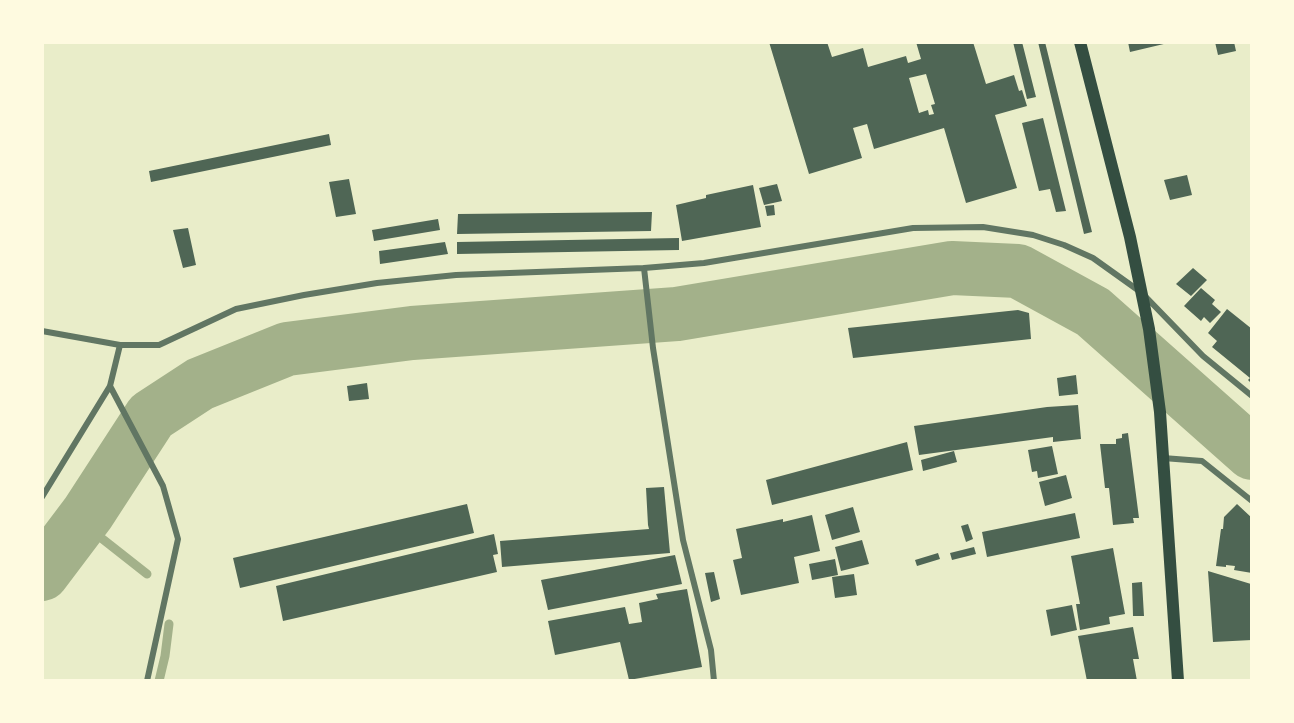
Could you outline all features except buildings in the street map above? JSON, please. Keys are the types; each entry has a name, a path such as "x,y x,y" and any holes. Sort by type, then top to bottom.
{"main road":[{"path":"1080,42 1131,243 1149,328 1160,412 1178,681"}],"street":[{"path":"42,331 120,345 159,345 236,309 377,283 456,275 644,268 704,262 914,228 983,227 1033,235 1093,258 1142,293 1203,356 1252,396"},
{"path":"644,268 653,348 683,540 711,650 714,681"},
{"path":"42,497 110,386 120,345"},
{"path":"110,386 163,486 178,539 147,681"},
{"path":"1163,458 1202,460 1252,501"}],"waterway":[{"path":"42,574 88,513 151,416 200,384 287,349 412,333 677,314 952,268 1018,271 1093,312 1252,453"},
{"path":"63,546 100,537 147,574"},
{"path":"159,681 169,624"}]}
